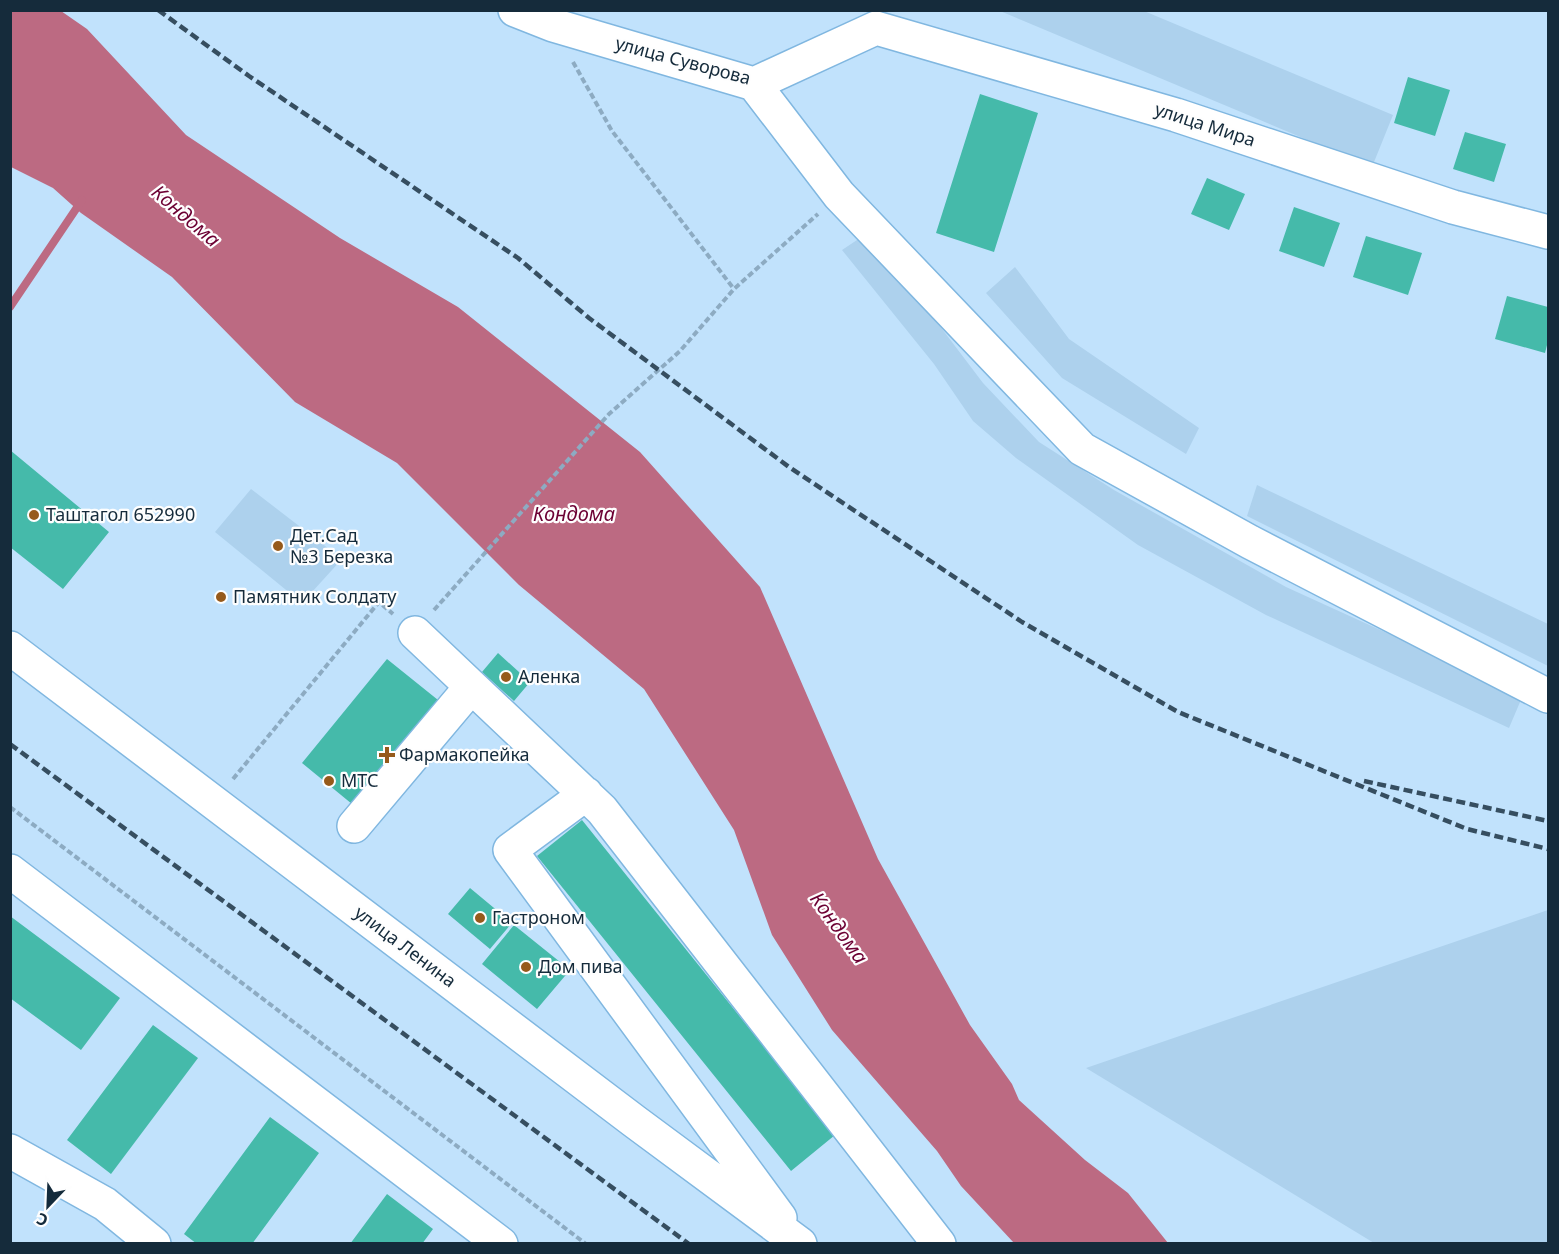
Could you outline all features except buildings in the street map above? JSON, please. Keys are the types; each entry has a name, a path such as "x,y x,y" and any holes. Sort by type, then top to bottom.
{"street":[{"name":"улица Суворова","path":"515,10 550,18 754,84 876,19"},
{"name":"улица Мира","path":"876,19 1453,207 1548,232"},
{"path":"754,84 839,195 1083,449 1250,542 1548,696"},
{"path":"419,628 471,687 602,810 939,1244"},
{"name":"улица Ленина","path":"10,648 624,1114 799,1243"},
{"path":"354,826 471,687"},
{"path":"586,794 510,850 799,1243"},
{"path":"10,871 501,1244"},
{"path":"10,1151 105,1204 153,1244"}],"path":[{"path":"550,18 612,131 734,289"},
{"path":"232,780 379,602 419,628 609,414 680,351 734,289 839,195"},
{"path":"10,807 586,1244"}],"shaded area":[{"path":"1000,11 1144,11 1393,115 1372,167"},
{"path":"863,236 933,317 983,383 1039,442 1114,490 1286,587 1523,695 1509,728 1266,615 1138,545 1016,458 973,421 934,364 842,250"},
{"path":"1015,267 1069,339 1199,428 1186,454 1062,378 986,293"},
{"path":"1257,485 1548,624 1548,666 1247,516"},
{"name":"Дет.Сад №3 Березка","path":"251,489 342,559 302,603 215,532"},
{"path":"1548,910 1548,1243 1374,1243 1086,1068"}],"water":[{"name":"Кондома","path":"10,11 61,11 87,29 186,135 340,238 458,307 640,452 760,587 878,859 970,1025 1012,1084 1019,1100 1085,1160 1128,1193 1168,1243 1014,1243 961,1186 937,1151 832,1030 772,935 734,830 644,689 519,585 397,463 295,402 172,277 81,213 53,188 11,167"}],"waterway":[{"path":"10,307 82,200"}],"railway":[{"path":"158,10 249,76 518,258 589,318 789,467 1022,622 1178,712 1467,829 1548,849"},
{"path":"10,744 689,1244"},
{"path":"1364,781 1548,821"}],"place":[{"name":"Таштагол 652990","path":"34,515"},
{"name":"Дет.Сад №3 Березка","path":"278,546"},
{"name":"Памятник Солдату","path":"221,597"},
{"name":"Аленка","path":"506,677"},
{"name":"Фармакопейка","path":"387,755"},
{"name":"МТС","path":"329,781"},
{"name":"Гастроном","path":"480,918"},
{"name":"Дом пива","path":"526,967"}]}
